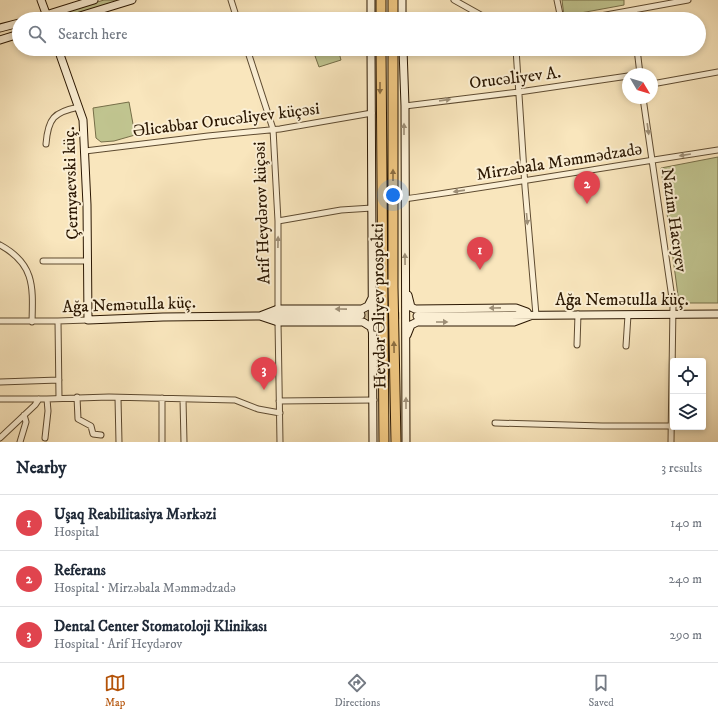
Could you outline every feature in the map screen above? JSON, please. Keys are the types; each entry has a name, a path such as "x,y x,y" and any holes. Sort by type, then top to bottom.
{"highway":[{"path":"381,0 381,12"},
{"path":"393,0 393,12"},
{"name":"Heydər Əliyev prospekti","path":"381,56 384,442"},
{"name":"Heydər Əliyev prospekti","path":"393,56 393,279 396,442"}],"street":[{"path":"42,0 46,12"},
{"path":"62,12 94,0"},
{"path":"93,12 132,0"},
{"path":"231,0 235,12"},
{"path":"371,0 371,12"},
{"path":"402,0 402,12"},
{"path":"454,0 475,12"},
{"path":"557,0 560,12"},
{"path":"626,12 688,0"},
{"path":"0,28 12,25"},
{"path":"0,40 12,36"},
{"name":"Çernyaevski küç.","path":"61,56 83,120 88,261 88,320"},
{"name":"Arif Heydərov küçəsi","path":"249,56 273,129 278,221 278,309"},
{"path":"371,56 374,400 373,442"},
{"path":"403,56 406,442"},
{"path":"516,56 531,314"},
{"path":"637,56 639,68"},
{"path":"658,83 718,72"},
{"name":"Orucəliyev A.","path":"404,106 519,92 622,77"},
{"name":"Nazim Hacıyev","path":"644,104 673,314 672,394"},
{"path":"46,144 49,125 57,113 79,106"},
{"name":"Əlicabbar Orucəliyev küçəsi","path":"85,151 273,129 372,113"},
{"name":"Mirzəbala Məmmədzadə","path":"404,199 718,150"},
{"path":"278,221 341,210 372,208"},
{"path":"0,245 23,264 32,282 32,322"},
{"path":"43,261 88,261"},
{"path":"405,278 410,304 413,308 516,308 531,314"},
{"path":"278,309 362,309 368,306 373,296"},
{"name":"Ağa Nemətulla küç.","path":"260,316 278,309"},
{"path":"405,345 409,327 417,322 514,322 531,314"},
{"name":"Ağa Nemətulla küç.","path":"417,316 531,314 718,314"},
{"path":"577,345 578,314"},
{"path":"626,346 628,315"},
{"path":"260,316 361,316"},
{"name":"Ağa Nemətulla küç.","path":"0,321 32,322 163,317 260,316 278,322 363,322 370,327 373,334"},
{"path":"58,321 59,398"},
{"path":"278,322 280,442"},
{"path":"0,382 59,380"},
{"path":"0,399 47,399 77,397 235,400 258,409 280,413"},
{"path":"77,397 78,419 91,426 92,434 101,435"},
{"path":"118,398 119,442"},
{"path":"162,398 162,442"},
{"path":"0,438 36,405 39,399"},
{"path":"45,438 48,411 47,399"},
{"path":"183,399 184,442"},
{"path":"279,401 374,400"},
{"path":"20,442 26,422 24,415"},
{"path":"495,423 670,426"},
{"name":"Nazim Hacıyev","path":"671,430 671,442"}],"green space":[{"path":"104,0 124,0 83,12 64,12"},
{"path":"562,0 624,0 624,5 586,12 564,12"},
{"path":"315,56 340,56 341,60 319,67"},
{"path":"129,102 135,135 114,141 101,142 96,138 93,108"},
{"path":"718,157 718,303 679,303 661,168"}],"tunnel":[{"path":"361,315 417,316"}],"place":[{"name":"Referans","path":"587,204"},
{"name":"Uşaq Reabilitasiya Mərkəzi","path":"480,270"},
{"name":"Dental Center Stomatoloji Klinikası","path":"264,390"}]}
